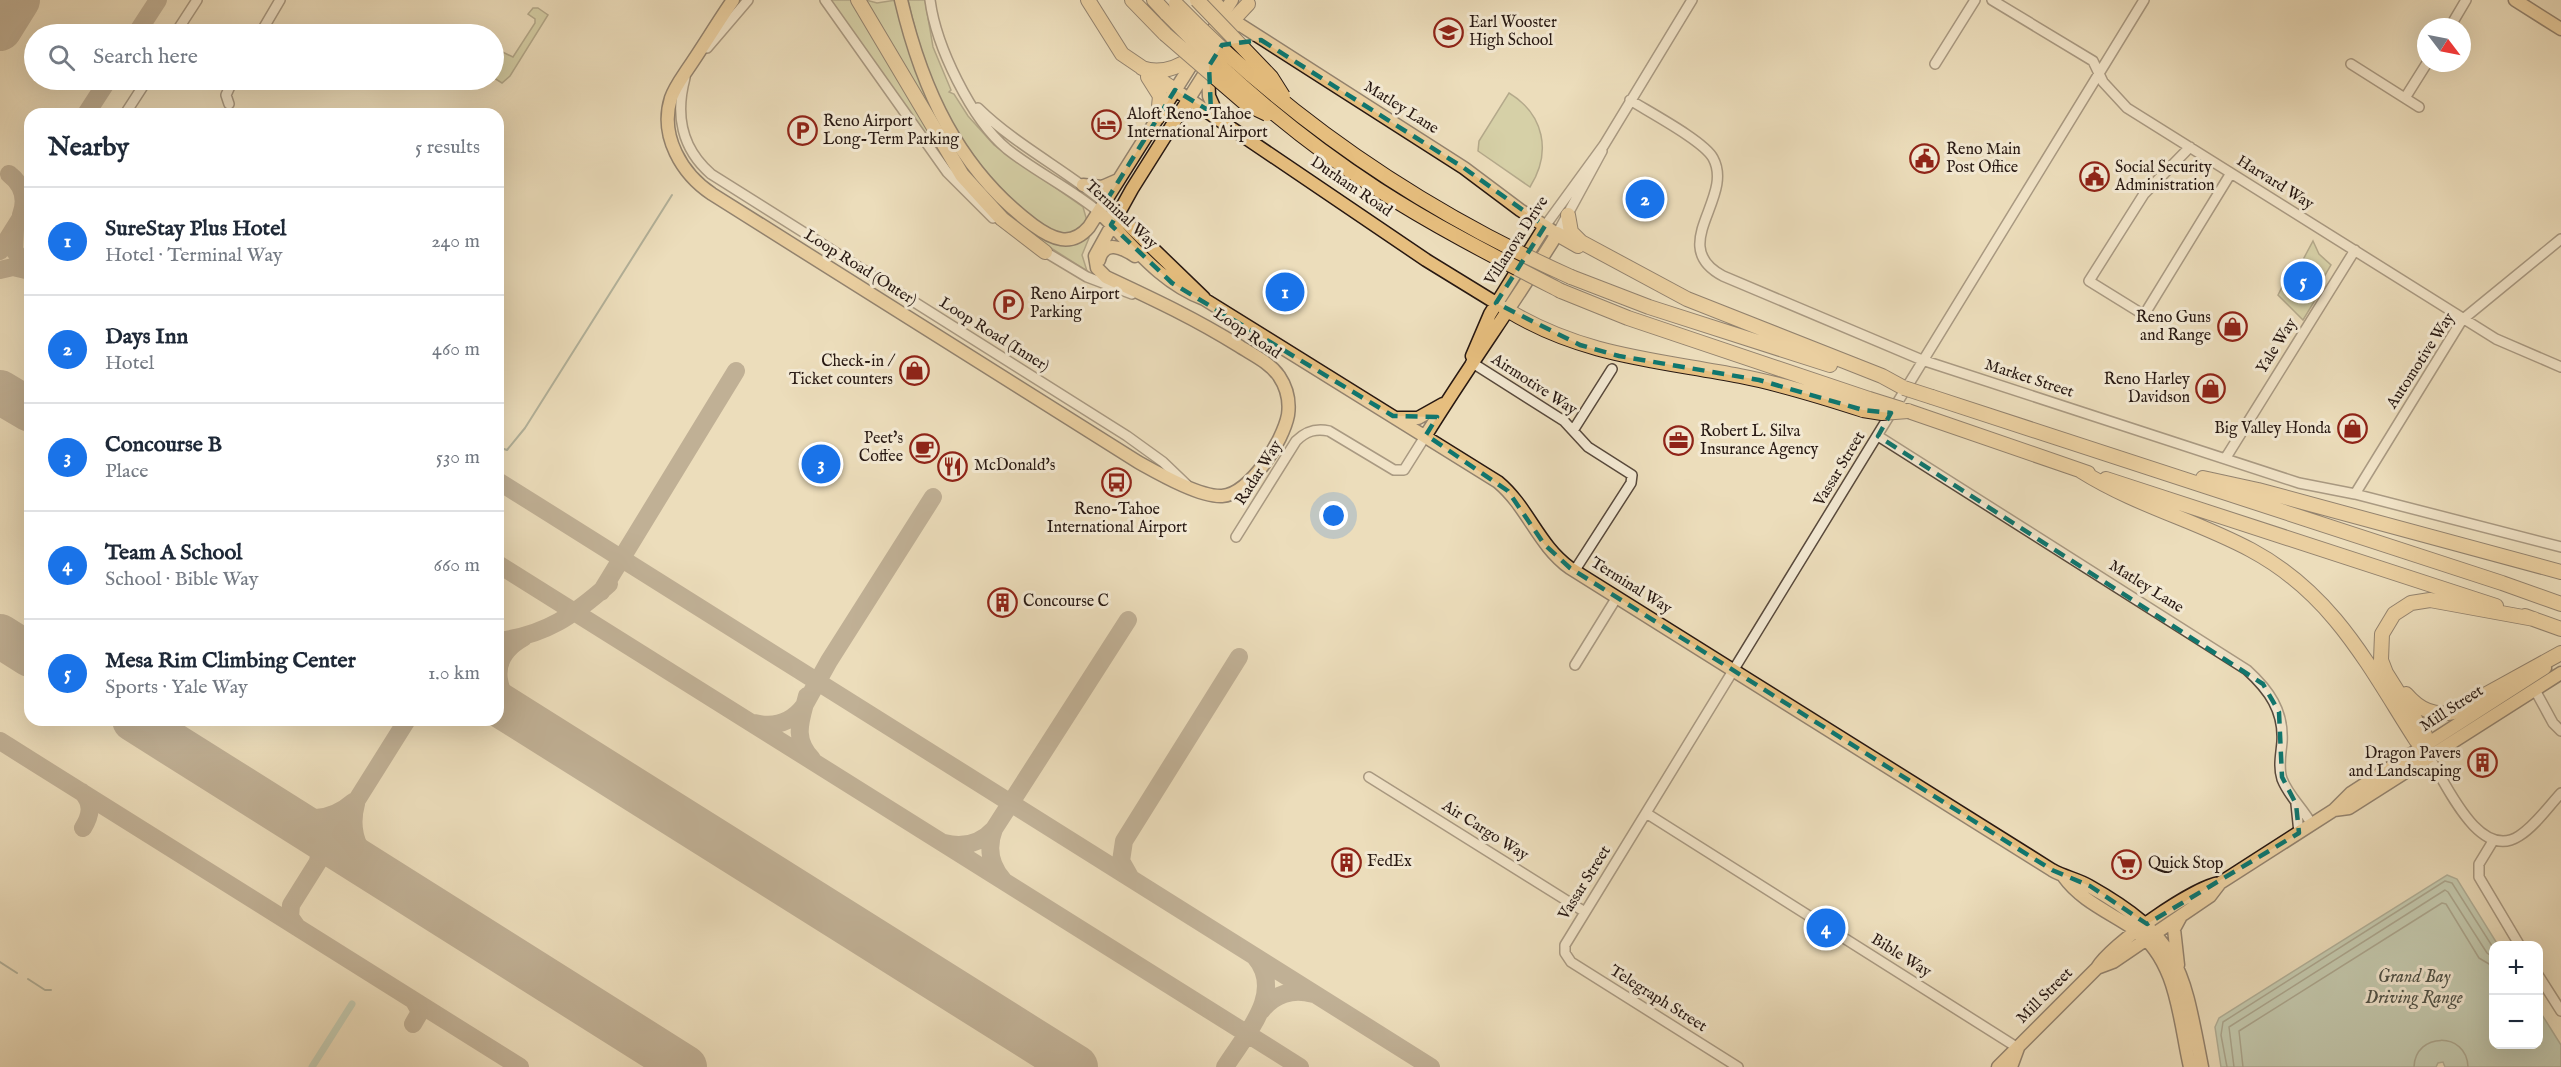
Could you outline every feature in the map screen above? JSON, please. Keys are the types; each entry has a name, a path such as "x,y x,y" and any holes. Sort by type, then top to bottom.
{"highway":[{"path":"858,0 962,175 1002,219 1045,252"},
{"path":"1088,0 1122,54 1175,90"},
{"path":"1132,0 1165,34 1246,104 1285,122"},
{"path":"1154,0 1172,6 1291,108 1346,151 1434,208 1507,247 1571,277 1649,307 1881,378"},
{"path":"1197,0 1271,77 1291,108"},
{"path":"1212,0 1230,18"},
{"path":"1142,68 1156,72 1171,70 1206,51 1219,40 1230,18 1249,2"},
{"path":"1172,6 1206,53 1285,122 1378,190 1459,238 1561,291 1628,318 1866,404 1882,413 1915,413 2081,471 2561,629"},
{"path":"1142,68 1160,95 1158,117"},
{"path":"1568,215 1571,232 1581,242 1668,290"},
{"path":"1557,234 1629,274 1904,388 2561,604"},
{"path":"1509,311 1560,338 1591,349 1769,382 1866,404"},
{"path":"2081,471 2135,501 2253,550 2304,586 2344,627 2426,752"},
{"path":"2163,472 2239,485 2561,572"},
{"path":"2426,752 2425,735 2386,673 2380,653 2382,634 2394,614 2410,603 2437,600 2534,619"},
{"path":"2386,673 2421,708 2432,713 2448,713 2460,710 2561,653"}],"main road":[{"path":"699,51 724,0"},
{"name":"Loop Road (Outer)","path":"733,0 672,97 669,124 680,162 700,186 1138,462 1187,485"},
{"path":"901,0 919,65 938,111 960,150 988,186 1024,218 1060,240 1082,234 1102,208 1175,90 1230,18 1232,0"},
{"path":"2515,0 2561,29"},
{"name":"Matley Lane","path":"1230,18 1464,168 1557,234"},
{"path":"1157,299 1110,279 1100,271 1095,256 1114,219 1209,66 1219,40 1244,38 1261,40"},
{"path":"1177,116 1191,111 1216,115 1209,96 1209,66 1206,51"},
{"name":"Durham Road","path":"1175,90 1216,115 1426,260 1509,311"},
{"path":"1083,185 1101,187 1121,177"},
{"name":"Terminal Way","path":"1102,208 1197,288 1204,299"},
{"name":"Terminal Way","path":"1114,219 1154,268 1179,288 1204,299 1426,435 1508,490 1524,510 1544,544 1575,570 2064,877 2076,891 2146,931"},
{"name":"Villanova Drive","path":"1471,362 1479,337 1496,303 1545,226"},
{"name":"Villanova Drive","path":"1426,435 1471,362 1509,311 1557,234"},
{"path":"1110,279 1103,272 1099,260 1102,252 1110,247 1124,249 1154,268"},
{"name":"Loop Road","path":"1157,299 1194,319 1269,366 1281,379 1288,398 1288,416 1283,429 1256,474 1245,487 1235,493 1218,496 1202,493 1187,485"},
{"path":"1394,417 1418,418 1446,402"},
{"name":"Mill Street","path":"2426,752 2561,658"},
{"name":"Mill Street","path":"1998,1067 2050,1011 2097,968 2113,962 2146,931 2205,887 2220,883 2312,825 2334,810 2351,793 2535,690 2561,673"},
{"name":"Mill Street","path":"2146,931 2183,913 2210,896 2220,883"},
{"path":"2183,913 2174,929 2178,969 2186,988 2202,1067"},
{"path":"2146,931 2178,969"},
{"path":"2146,931 2174,990 2190,1067"},
{"name":"Mill Street","path":"2011,1067 2018,1048"}],"street":[{"path":"181,24 197,0"},
{"path":"266,24 280,0"},
{"path":"687,71 748,0"},
{"path":"825,0 947,172 1005,227 1096,281 1128,293 1157,299"},
{"name":"Terminal Way","path":"930,0 936,31 946,58 981,120 1002,145 1102,208"},
{"name":"Villanova Drive","path":"1557,234 1604,145 1692,0"},
{"path":"1935,64 1975,0"},
{"name":"Harvard Way","path":"1992,0 2093,61 2103,82 2122,104 2496,339 2561,367"},
{"name":"Vassar Street","path":"1565,953 1566,943 2144,0"},
{"path":"2455,18 2466,0"},
{"path":"2351,64 2419,107"},
{"path":"2405,98 2421,72"},
{"path":"129,108 141,90"},
{"path":"228,90 226,95 229,104"},
{"name":"Terminal Way","path":"970,100 1018,142 1083,185 1102,208"},
{"name":"Market Street","path":"1630,100 1704,147 1714,159 1718,181 1699,240 1702,256 1710,267 1722,276 1922,360 2298,483 2355,495 2561,547"},
{"name":"Villanova Drive","path":"1545,226 1604,145"},
{"path":"2190,147 2144,194 2089,281 2144,315 2230,173"},
{"name":"Automotive Way","path":"2355,495 2464,319 2561,239"},
{"name":"Yale Way","path":"2225,459 2355,250"},
{"name":"Airmotive Way","path":"1471,362 1574,429 1588,447 1627,470 1633,479 1575,570"},
{"path":"1574,429 1612,369"},
{"name":"Radar Way","path":"1236,537 1296,441 1304,434 1314,430 1329,431 1394,470 1404,470 1426,435"},
{"name":"Matley Lane","path":"1878,436 2247,670 2269,692 2279,712 2282,733 2282,777 2296,804 2305,812 2312,825"},
{"path":"1575,665 1617,597"},
{"path":"2535,690 2553,723 2561,731"},
{"path":"2426,752 2475,829 2493,841 2505,841 2519,836 2561,793"},
{"name":"Air Cargo Way","path":"1369,777 1585,912"},
{"path":"2296,804 2299,833"},
{"name":"Bible Way","path":"1646,813 2018,1048"},
{"path":"2493,841 2479,864 2479,877 2518,941"},
{"name":"Telegraph Street","path":"1565,953 1571,962 1738,1067"},
{"path":"2543,983 2561,1011"}],"highlighted area":[{"path":"1261,40 1464,168 1545,226 1496,303 1515,315 1580,345 1619,356 1759,380 1863,410 1891,413 1878,436 2263,684 2279,712 2282,777 2296,804 2299,833 2147,924 2090,886 2052,870 1570,568 1544,544 1508,491 1426,435 1437,417 1393,416 1172,283 1111,225 1118,213 1105,203 1175,90 1211,112 1209,66 1222,45"}],"shaded area":[{"path":"830,0 855,0 973,196 938,154"},
{"path":"866,0 877,3 896,0 949,139 1040,234 1089,238 1082,255 1087,271 1012,223 967,173"},
{"path":"908,0 925,0 933,47 951,90 949,92 954,94 968,116 994,145 1083,207 1087,221 1079,228 1065,234 1045,227 1005,192 965,144 937,91 916,32"},
{"path":"533,8 538,8 548,15 510,76 504,81 504,53 513,57 535,23 535,19 528,14"},
{"path":"1509,93 1530,112 1541,135 1541,160 1530,187 1478,151 1479,141"},
{"path":"2313,241 2319,254 2331,265 2317,289 2320,292 2303,320 2278,295 2293,265 2298,269"}],"water":[{"name":"Grand Bay Driving Range","path":"2447,875 2457,879 2496,941 2489,941 2489,1049 2543,1049 2543,1016 2561,1045 2561,1067 2445,1067 2443,1062 2438,1063 2436,1067 2221,1067 2215,1027 2219,1018"}],"waterway":[{"path":"504,449 507,450 525,428 672,195"},
{"path":"0,962 17,973"},
{"path":"28,979 45,990 51,990"},
{"path":"312,1067 352,1004"}],"taxiway":[{"path":"142,24 158,0"},
{"path":"90,108 102,90"},
{"path":"9,174 17,182 22,192 21,215"},
{"path":"0,251 24,213"},
{"path":"15,229 14,250 24,264"},
{"path":"0,270 13,267 24,270"},
{"path":"601,592 736,371"},
{"path":"504,485 1431,1067"},
{"path":"804,706 829,661 933,497"},
{"path":"504,568 1300,1067"},
{"path":"504,640 545,629 584,605 609,584"},
{"path":"944,843 958,845 971,843 983,838 994,829 1128,620"},
{"path":"504,656 523,638"},
{"path":"1130,877 1121,861 1124,841 1239,657"},
{"path":"504,693 524,720"},
{"path":"807,696 800,736 802,744 812,759"},
{"path":"754,723 769,725 788,720 804,706"},
{"path":"297,927 290,917 291,905 403,726"},
{"path":"0,741 520,1067"},
{"path":"82,792 86,796 90,810 83,828"},
{"path":"276,810 296,816 316,818 335,814 353,802"},
{"path":"356,804 354,827 359,847 364,856 387,879"},
{"path":"305,828 318,842 320,850 318,861"},
{"path":"994,829 991,856 1003,880"},
{"path":"318,861 326,855 335,853 353,858"},
{"path":"1225,1067 1251,1028 1264,999 1266,985 1263,971 1255,957"},
{"path":"1261,1011 1272,1000 1284,994 1291,992 1313,994"},
{"path":"413,1024 420,1012 414,1001"}],"runway":[{"path":"0,29 18,0"},
{"path":"0,392 24,406"},
{"path":"0,636 24,651"},
{"path":"504,708 1076,1067"},
{"path":"144,726 685,1067"}],"place":[{"name":"Earl Wooster High School","path":"1448,32"},
{"name":"Aloft Reno-Tahoe International Airport","path":"1106,124"},
{"name":"Reno Airport Long-Term Parking","path":"802,131"},
{"name":"Reno Main Post Office","path":"1925,159"},
{"name":"Social Security Administration","path":"2094,177"},
{"name":"Days Inn","path":"1645,199"},
{"name":"Mesa Rim Climbing Center","path":"2303,281"},
{"name":"SureStay Plus Hotel","path":"1285,292"},
{"name":"Reno Airport Parking","path":"1009,304"},
{"name":"Reno Guns and Range","path":"2232,327"},
{"name":"Check-in / Ticket counters","path":"914,371"},
{"name":"Reno Harley Davidson","path":"2211,389"},
{"name":"Big Valley Honda","path":"2352,429"},
{"name":"Robert L. Silva Insurance Agency","path":"1679,441"},
{"name":"Peet's Coffee","path":"924,448"},
{"name":"Concourse B","path":"821,464"},
{"name":"McDonald's","path":"953,466"},
{"name":"Reno-Tahoe International Airport","path":"1117,482"},
{"name":"Concourse C","path":"1002,602"},
{"name":"Dragon Pavers and Landscaping","path":"2482,763"},
{"name":"FedEx","path":"1346,862"},
{"name":"Quick Stop","path":"2127,864"},
{"name":"Team A School","path":"1826,928"}]}
